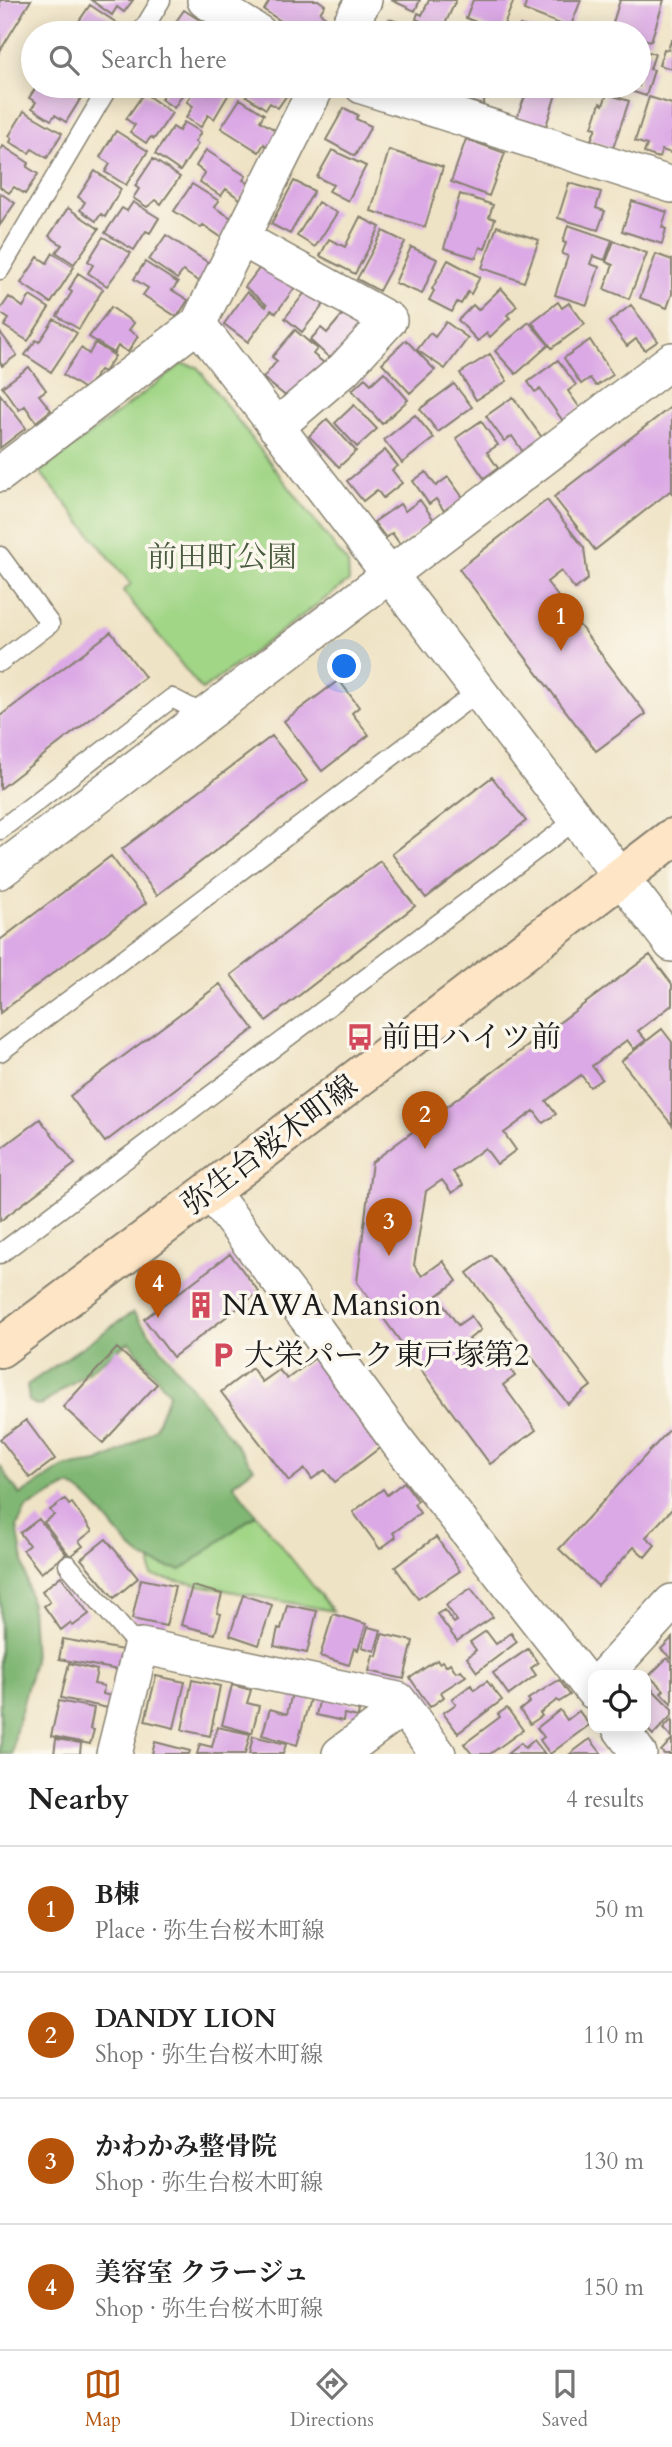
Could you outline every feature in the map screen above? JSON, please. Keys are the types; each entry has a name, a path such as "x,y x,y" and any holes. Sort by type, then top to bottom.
{"main road":[{"name":"弥生台桜木町線","path":"0,1348 672,838"}],"street":[{"path":"352,21 364,0"},
{"path":"224,5 244,21"},
{"path":"0,474 198,324 311,98"},
{"path":"400,98 672,185"},
{"path":"241,238 390,320 344,369 276,427"},
{"path":"198,324 672,944"},
{"path":"0,871 672,360"},
{"path":"210,1191 400,1445 588,1676"},
{"path":"610,1670 672,1602"},
{"path":"114,1754 141,1646 398,1700 438,1754"},
{"path":"340,1754 403,1707"},
{"path":"624,1733 639,1754"}],"lane":[{"path":"148,21 160,0"},
{"path":"0,270 103,98"},
{"path":"0,556 50,624 0,662"},
{"path":"0,1052 479,691"},
{"path":"0,830 172,698 205,715"},
{"path":"0,1254 577,819"},
{"path":"68,1565 130,1637 141,1646"}],"green space":[{"name":"前田町公園","path":"182,364 197,367 348,564 349,581 202,690 123,591 131,584 40,472"},
{"path":"133,1312 254,1468 233,1484 256,1514 181,1570 156,1564 140,1556 89,1499 70,1485 26,1508 17,1527 31,1605 34,1661 15,1734 13,1754 0,1754 0,1466 20,1495 64,1467 98,1462 122,1451 155,1429 169,1393 129,1342 43,1404 36,1405 29,1401 27,1385"},
{"path":"256,1514 333,1611 151,1576 151,1562 181,1570"}],"building":[{"path":"0,0 31,0 0,51"},
{"path":"91,0 133,0 124,12 117,7 112,15"},
{"path":"270,0 318,0 325,5 320,13 329,19 281,21 264,10"},
{"path":"391,0 420,0 415,11"},
{"path":"429,0 456,0 447,21 416,19 418,13 422,15"},
{"path":"473,0 514,0 505,21 474,21 466,18"},
{"path":"527,0 581,0 573,21 552,21 524,10"},
{"path":"620,0 664,0 651,41 651,21 613,21"},
{"path":"90,5 114,21 79,21"},
{"path":"184,10 201,21 176,21"},
{"path":"671,40 672,69 659,65 664,49 668,50"},
{"path":"29,98 81,98 66,122 55,115 51,120 32,108 36,102"},
{"path":"141,98 151,98 172,113 154,139 151,137 146,143 130,132 135,125 126,119"},
{"path":"162,98 180,98 174,108"},
{"path":"189,98 226,98 214,119 208,115 201,127 186,118 193,106 187,102"},
{"path":"249,98 285,98 278,108 270,103 266,109"},
{"path":"461,98 485,98 483,105"},
{"path":"524,98 555,98 546,126 517,117"},
{"path":"606,98 629,101 613,148 591,140 596,128 592,127 600,103 603,105"},
{"path":"649,98 672,104 671,153 662,150 659,158 644,153 647,145 635,141"},
{"path":"240,99 264,114 260,121 280,133 270,149 264,144 259,152 221,128"},
{"path":"344,108 358,115 356,119 371,126 355,156 326,140"},
{"path":"24,111 62,133 47,158 32,149 29,153 10,142 12,138 9,136"},
{"path":"184,122 201,132 195,142 198,144 180,171 155,154 173,127 179,131"},
{"path":"116,131 148,151 126,185 105,172 110,164 100,157"},
{"path":"466,139 505,153 489,196 451,182"},
{"path":"3,146 29,163 27,167 38,174 25,194 14,187 9,193 0,187 0,151"},
{"path":"206,150 246,176 243,180 250,184 240,199 226,189 221,196 200,182 205,173 196,166"},
{"path":"332,150 366,166 348,201 329,191 333,185 317,177"},
{"path":"389,150 443,167 425,227 371,211"},
{"path":"153,159 180,177 161,204 156,200 147,207 133,198 139,189 135,186"},
{"path":"95,171 121,189 105,217 101,214 96,221 80,210 85,202 78,197"},
{"path":"294,181 314,191 290,234 271,224"},
{"path":"569,183 601,192 596,208 605,211 598,230 558,218"},
{"path":"192,184 219,201 214,207 233,219 221,237 174,211"},
{"path":"0,193 15,203 0,225"},
{"path":"460,194 493,205 489,217 495,219 485,249 480,247 476,258 444,248"},
{"path":"632,201 667,212 662,227 666,229 662,244 622,231"},
{"path":"133,202 159,218 150,233 146,231 134,250 105,233 122,208 127,211"},
{"path":"318,202 337,213 315,247 297,236"},
{"path":"68,208 99,229 74,264 56,252 62,245 49,236"},
{"path":"360,217 380,227 355,274 320,256 329,239 345,247"},
{"path":"568,225 612,240 605,260 593,256 590,264 599,267 587,305 555,295 568,256 562,254"},
{"path":"497,226 539,240 524,282 482,268"},
{"path":"383,231 405,242 379,291 357,279"},
{"path":"166,235 212,265 200,282 183,271 177,279 149,260"},
{"path":"103,237 131,253 107,286 88,273 93,265 88,261"},
{"path":"614,241 647,253 629,299 604,289 613,265 606,262"},
{"path":"411,247 437,259 422,294 395,283"},
{"path":"53,253 74,267 51,303 21,283 38,257 47,263"},
{"path":"656,254 672,260 672,294 667,308 640,298"},
{"path":"448,260 480,277 471,294 468,292 461,304 457,302 452,312 429,300"},
{"path":"265,261 296,286 276,313 271,310 248,342 224,324 247,292 266,307 267,305 245,287"},
{"path":"145,262 178,283 172,290 188,300 177,317 143,295 148,288 134,279"},
{"path":"78,273 103,289 79,329 57,316 72,292 69,290"},
{"path":"501,288 517,306 507,315 510,318 490,337 487,333 478,341 458,320 473,305 478,310"},
{"path":"307,290 324,304 302,332 285,318"},
{"path":"30,296 49,308 28,341 4,326 9,319 0,313 0,310 9,297 23,307"},
{"path":"558,302 562,308 569,303 585,324 552,348 532,322"},
{"path":"631,305 658,341 645,350 636,339 627,346 609,322"},
{"path":"111,307 134,323 129,330 138,336 128,352 118,346 114,353 89,337"},
{"path":"349,307 369,324 335,363 310,340 321,328 327,333"},
{"path":"54,319 77,333 51,372 25,355 36,340 39,342"},
{"path":"446,322 468,338 445,369 417,350 430,333 435,337"},
{"path":"529,322 549,345 516,374 495,351"},
{"path":"295,330 317,349 313,354 324,363 292,401 263,378 277,361 272,357"},
{"path":"0,332 17,355 2,366 0,362"},
{"path":"406,340 435,370 410,393 382,363"},
{"path":"590,340 613,375 596,386 590,378 581,384 564,358"},
{"path":"95,343 115,356 104,372 100,370 86,390 63,375 81,348 89,354"},
{"path":"490,354 507,381 476,400 460,373"},
{"path":"558,360 576,385 568,391 580,408 563,421 540,389 535,392 528,382"},
{"path":"29,367 46,390 39,395 51,410 36,422 25,406 19,410 2,387"},
{"path":"384,372 408,400 382,424 352,390 365,378 371,384"},
{"path":"454,384 472,407 438,432 420,409"},
{"path":"0,394 26,428 0,448"},
{"path":"513,397 543,439 523,452 512,436 504,441 486,416"},
{"path":"354,405 377,429 357,447 335,423"},
{"path":"672,406 672,493 670,491 595,550 554,497"},
{"path":"415,415 434,438 402,463 384,440"},
{"path":"327,419 356,451 339,467 309,436"},
{"path":"481,421 498,445 487,452 498,468 484,478 456,438"},
{"path":"385,450 398,466 392,470 402,483 383,498 377,490 363,501 347,481"},
{"path":"426,472 436,486 448,477 464,499 445,512 436,499 429,504 413,481"},
{"path":"420,500 434,520 400,544 392,533 386,538 374,522 400,504 405,511"},
{"path":"547,500 584,548 588,579 575,589 561,571 547,582 646,714 596,751 459,569"},
{"path":"111,632 145,677 0,789 0,716"},
{"path":"339,680 359,707 352,713 369,735 322,771 284,721"},
{"path":"272,736 307,781 157,895 122,849"},
{"path":"492,777 526,821 426,898 392,854"},
{"path":"111,856 146,903 0,1013 0,940"},
{"path":"380,861 415,906 266,1021 231,975"},
{"path":"650,955 672,984 672,1005 638,1031 646,1040 634,1049 627,1040 592,1066 602,1079 590,1087 581,1075 546,1101 556,1114 543,1123 534,1111 504,1133 516,1150 497,1164 485,1148 453,1172 463,1185 452,1193 442,1180 426,1191 414,1265 422,1276 443,1261 457,1281 437,1296 458,1325 471,1316 481,1330 469,1339 486,1362 498,1353 515,1376 503,1385 536,1430 490,1464 357,1282 372,1162"},
{"path":"220,984 254,1029 105,1142 70,1096"},
{"path":"662,1029 672,1042 672,1125 621,1061"},
{"path":"40,1119 75,1164 0,1221 0,1149"},
{"name":"NAWA Mansion","path":"230,1254 259,1292 173,1357 144,1319"},
{"path":"491,1255 591,1386 568,1404 467,1273"},
{"path":"117,1348 157,1384 103,1443 63,1407"},
{"path":"315,1358 382,1446 335,1482 325,1470 312,1479 305,1469 289,1481 221,1392 252,1368 262,1382 279,1370 287,1379"},
{"path":"26,1420 55,1459 30,1478 0,1439"},
{"path":"672,1427 672,1509 646,1537 655,1545 645,1557 634,1547 598,1586 559,1549"},
{"path":"404,1482 418,1501 414,1504 420,1513 393,1533 396,1537 380,1549 353,1512 383,1489 387,1495"},
{"path":"65,1499 69,1505 72,1503 92,1531 79,1541 83,1546 70,1556 44,1522 54,1515 50,1510"},
{"path":"39,1519 66,1554 41,1573 23,1550 29,1545 20,1533"},
{"path":"436,1537 460,1571 418,1599 395,1567"},
{"path":"106,1539 138,1578 114,1598 81,1559"},
{"path":"61,1576 89,1614 73,1626 70,1623 61,1630 44,1606 50,1602 42,1591"},
{"path":"141,1579 175,1586 166,1626 132,1619"},
{"path":"192,1586 222,1594 217,1613 221,1614 215,1634 181,1625"},
{"path":"471,1588 493,1617 457,1641 437,1614 444,1610 454,1623 457,1621 446,1605"},
{"path":"243,1595 272,1605 259,1645 230,1635"},
{"path":"287,1605 317,1611 307,1653 274,1646"},
{"path":"333,1614 366,1624 358,1650 354,1648 349,1665 320,1656"},
{"path":"368,1627 381,1630 375,1651 362,1647"},
{"path":"486,1631 496,1644 511,1633 517,1642 477,1672 467,1658 476,1650 470,1642"},
{"path":"382,1634 413,1641 404,1679 369,1671 373,1655 377,1656"},
{"path":"672,1638 672,1659 661,1649"},
{"path":"63,1639 123,1650 119,1670 59,1659"},
{"path":"528,1649 538,1663 531,1668 536,1675 509,1695 493,1673"},
{"path":"667,1658 672,1662 672,1704 661,1693 664,1690 651,1678 651,1674"},
{"path":"437,1660 446,1666 450,1663 456,1672 461,1670 466,1676 441,1692 444,1697 430,1707 410,1678"},
{"path":"69,1663 97,1670 94,1684 104,1686 103,1694 111,1696 108,1708 61,1698"},
{"path":"156,1676 185,1682 174,1728 145,1721"},
{"path":"192,1680 220,1686 210,1736 182,1730"},
{"path":"559,1680 570,1695 559,1702 557,1700 530,1724 520,1710 530,1702 528,1699"},
{"path":"487,1681 502,1700 458,1733 443,1713 456,1704 452,1699 471,1685 474,1690"},
{"path":"232,1685 251,1690 247,1703 259,1706 252,1733 222,1725"},
{"path":"651,1688 672,1709 672,1715 653,1735"},
{"path":"292,1693 310,1699 297,1745 262,1735 270,1709 287,1714"},
{"path":"320,1697 360,1705 358,1717 344,1714 343,1721 316,1715"},
{"path":"59,1701 94,1708 90,1729 94,1730 90,1744 51,1736"},
{"path":"507,1708 523,1730 490,1754 472,1754 464,1744 500,1717 498,1714"},
{"path":"560,1710 567,1720 579,1711 588,1724 550,1754 540,1740 544,1737 537,1728"},
{"path":"672,1719 672,1738 663,1729"},
{"path":"217,1727 250,1734 245,1754 197,1754 200,1744 212,1747"},
{"path":"253,1736 286,1744 283,1754 249,1754"},
{"path":"56,1739 81,1743 80,1754 54,1754"},
{"path":"590,1739 602,1754 570,1754"},
{"path":"672,1739 672,1754 664,1754 661,1751"},
{"path":"534,1740 545,1754 507,1754 521,1743 525,1748"},
{"path":"155,1742 190,1751 189,1754 152,1754"}],"place":[{"name":"B棟","path":"561,651"},
{"name":"前田ハイツ前","path":"360,1037"},
{"name":"DANDY LION","path":"425,1149"},
{"name":"かわかみ整骨院","path":"389,1256"},
{"name":"NAWA Mansion","path":"201,1305"},
{"name":"美容室 クラージュ","path":"158,1318"},
{"name":"大栄パーク東戸塚第2","path":"223,1355"}]}
